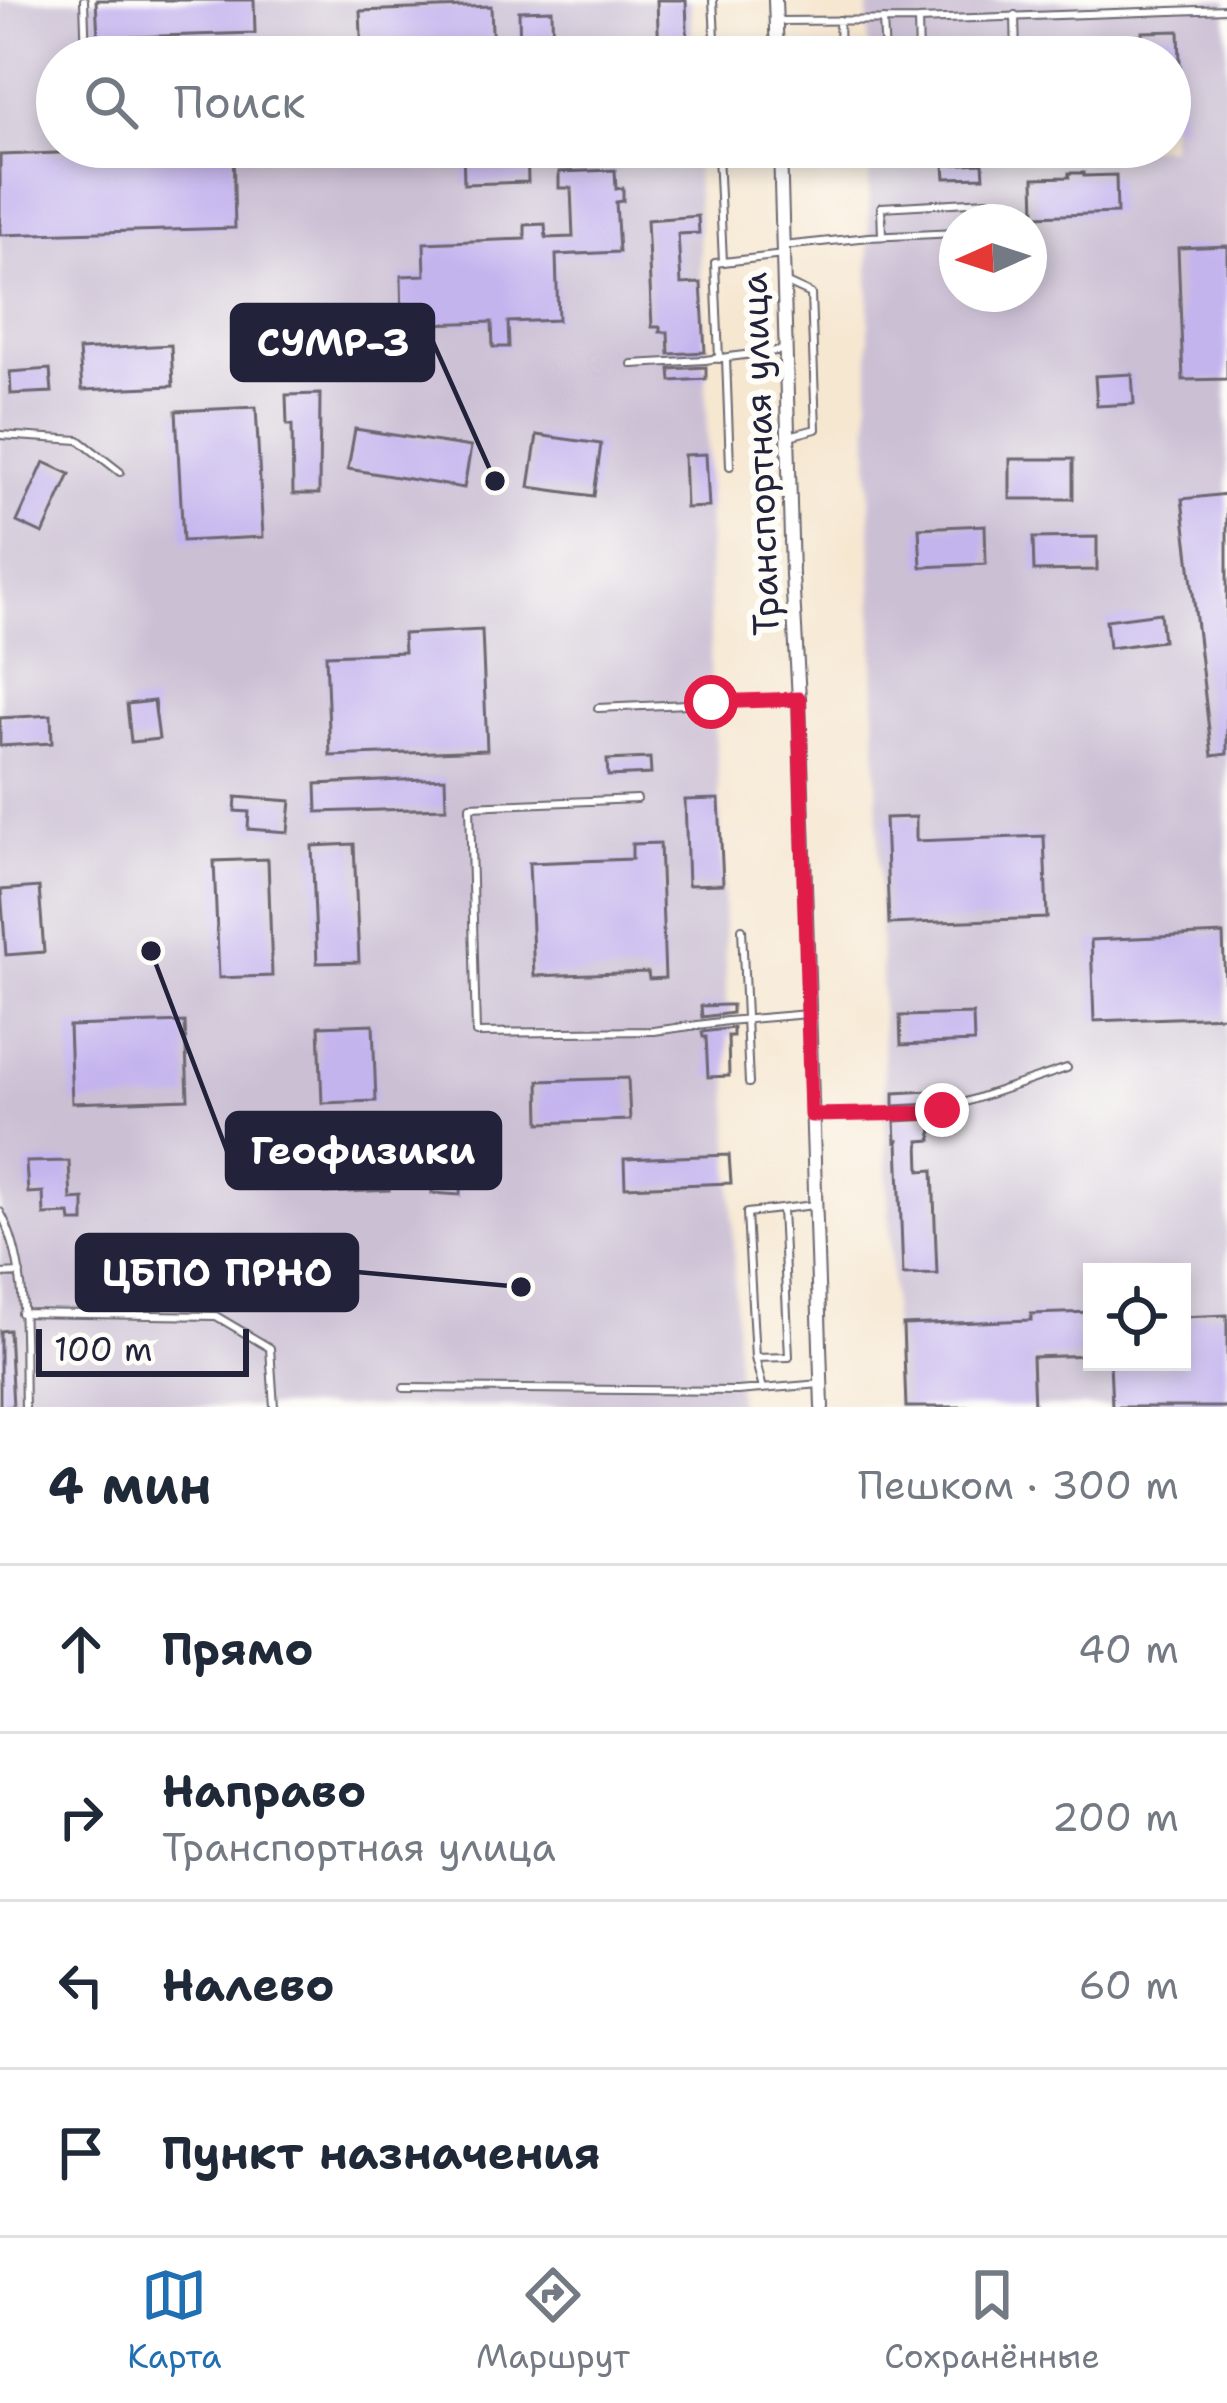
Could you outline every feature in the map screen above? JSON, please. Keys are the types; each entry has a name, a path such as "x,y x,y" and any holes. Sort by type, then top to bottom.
{"street":[{"path":"775,0 776,36"},
{"name":"Транспортная улица","path":"781,168 791,574 822,1407"}],"lane":[{"path":"84,0 85,36"},
{"path":"713,0 715,36"},
{"path":"776,20 1227,9"},
{"path":"1016,15 1016,36"},
{"path":"838,20 839,36"},
{"path":"884,20 884,36"},
{"path":"918,20 919,36"},
{"path":"719,168 723,262"},
{"path":"882,236 881,207 988,200 988,204"},
{"path":"730,466 715,263 882,236 939,234"},
{"path":"784,281 811,294 816,429 788,436"},
{"path":"632,364 785,350"},
{"path":"0,435 79,440 119,472"},
{"path":"598,708 799,699"},
{"path":"637,799 470,806 476,1034 654,1031 808,1014"},
{"path":"742,929 748,1083"},
{"path":"811,1115 942,1110 1067,1068"},
{"path":"763,1389 755,1358 747,1213 814,1205"},
{"path":"755,1358 788,1357 782,1209"},
{"path":"0,1212 9,1227 20,1273 25,1407"},
{"path":"0,1274 20,1273"},
{"path":"21,1312 216,1316 270,1348 274,1407"},
{"path":"404,1388 763,1389 820,1384"}],"shaded area":[{"path":"0,0 691,0 692,36 36,36 36,168 696,168 738,1407 0,1407"},
{"path":"868,0 1227,0 1227,1407 896,1407 869,443 869,168 1191,168 1191,36 868,36"}],"building":[{"path":"96,0 254,0 255,33 98,36"},
{"path":"657,0 686,0 687,36 658,36"},
{"path":"491,6 492,36 361,36 360,11"},
{"path":"552,10 553,36 520,36 519,11"},
{"path":"1179,31 1179,36 1142,36 1142,32"},
{"path":"36,154 36,168 234,168 235,228 0,235 0,155"},
{"path":"464,168 528,168 528,182 464,184"},
{"path":"944,168 983,168 984,177 945,178"},
{"path":"615,170 616,189 623,188 623,201 616,202 619,252 556,255 558,320 508,322 509,347 493,347 492,322 402,322 401,276 425,275 424,243 525,239 525,225 545,224 546,238 573,237 571,188 559,188 559,172"},
{"path":"1069,173 1116,175 1117,213 1047,216 1047,204 1035,204 1034,178 1069,177"},
{"path":"698,216 699,233 678,234 681,284 701,283 705,352 669,354 668,332 652,327 647,220"},
{"path":"1227,246 1227,379 1183,380 1178,248"},
{"path":"171,345 173,386 82,390 79,350"},
{"path":"706,367 706,379 671,381 670,369"},
{"path":"50,369 52,392 11,394 10,372"},
{"path":"1132,374 1134,404 1097,406 1095,376"},
{"path":"320,394 319,494 293,494 292,425 287,425 286,395"},
{"path":"256,407 263,537 183,541 176,411"},
{"path":"355,429 471,447 464,488 348,469"},
{"path":"537,435 601,444 594,496 529,487"},
{"path":"706,454 709,507 686,508 684,455"},
{"path":"1010,459 1073,459 1073,499 1010,499"},
{"path":"44,462 70,474 43,534 17,522"},
{"path":"1227,494 1227,754 1212,756 1182,499"},
{"path":"985,525 986,564 921,567 919,528"},
{"path":"1097,537 1097,570 1034,571 1033,538"},
{"path":"1160,613 1163,641 1109,648 1106,620"},
{"path":"482,630 487,750 330,756 326,655 404,652 403,634"},
{"path":"154,701 159,739 131,742 127,704"},
{"path":"51,715 52,743 0,746 0,718"},
{"path":"650,758 651,774 608,776 607,760"},
{"path":"445,778 446,808 317,812 316,784"},
{"path":"236,797 291,801 288,832 248,829 249,812 235,811"},
{"path":"719,799 723,884 688,885 685,800"},
{"path":"916,817 916,841 1044,836 1047,918 889,924 885,818"},
{"path":"660,843 665,978 649,979 648,972 534,976 529,863 632,859 632,844"},
{"path":"354,844 359,962 317,963 312,846"},
{"path":"268,859 272,976 219,978 214,861"},
{"path":"39,887 44,952 6,955 1,890"},
{"path":"1223,934 1226,1016 1094,1021 1091,940"},
{"path":"732,1005 732,1013 702,1017 701,1006"},
{"path":"973,1014 974,1042 901,1045 900,1016"},
{"path":"185,1022 188,1099 72,1103 69,1026"},
{"path":"373,1024 376,1101 322,1103 319,1026"},
{"path":"733,1028 733,1036 728,1036 729,1076 708,1077 702,1032"},
{"path":"628,1078 630,1120 540,1123 539,1081"},
{"path":"930,1091 931,1104 894,1106 894,1093"},
{"path":"931,1119 932,1140 919,1141 920,1171 933,1170 937,1274 903,1275 895,1121"},
{"path":"435,1129 463,1130 460,1195 432,1193"},
{"path":"387,1149 389,1190 325,1193 324,1151"},
{"path":"729,1155 731,1183 625,1187 624,1159"},
{"path":"69,1161 71,1200 84,1199 84,1222 71,1222 70,1214 44,1215 43,1192 28,1193 26,1162"},
{"path":"1083,1312 1083,1355 1032,1357 1034,1407 906,1407 903,1325 1031,1320 1031,1314"},
{"path":"1227,1315 1227,1407 1112,1407 1110,1371 1191,1371 1191,1317"},
{"path":"9,1330 13,1407 0,1407 0,1331"}],"place":[{"name":"СУМР-3","path":"495,481"},
{"name":"Геофизики","path":"151,951"},
{"name":"ЦБПО ПРНО","path":"521,1287"}],"route":[{"path":"711,702 799,699 811,1115 942,1110"}]}
